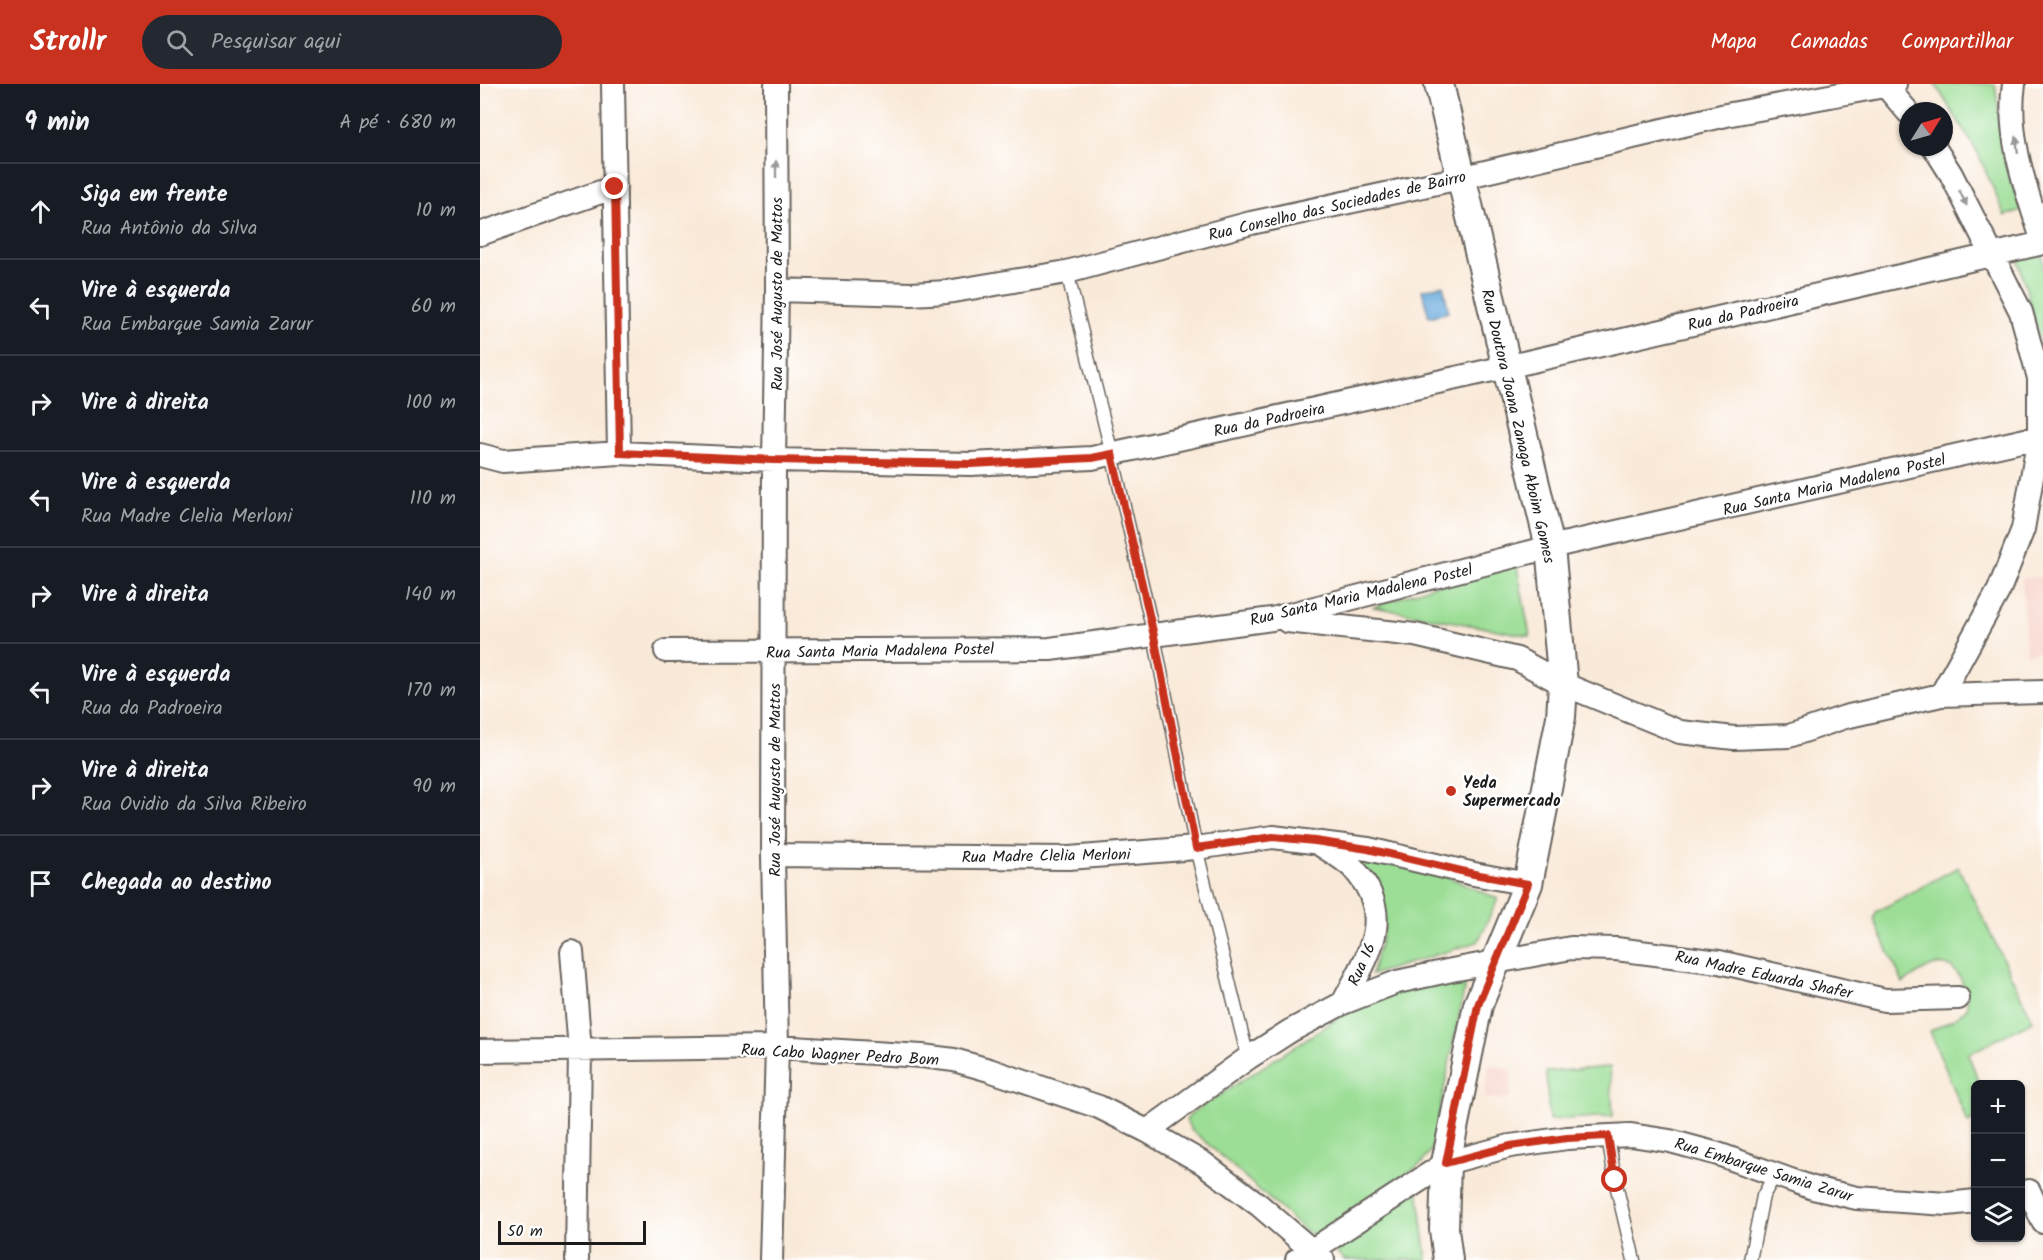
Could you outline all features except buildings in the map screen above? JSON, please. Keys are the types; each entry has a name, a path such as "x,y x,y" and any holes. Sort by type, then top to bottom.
{"street":[{"path":"613,84 620,453"},
{"name":"Rua José Augusto de Mattos","path":"771,1260 777,1047 773,855 777,290 776,84"},
{"name":"Rua Doutora Joana Zanaga Aboim Gomes","path":"1439,84 1551,547 1563,684 1561,717 1528,884 1478,1005 1446,1163 1444,1229 1448,1260"},
{"path":"2014,84 2012,100 2019,166 2043,243"},
{"path":"1888,85 1901,102"},
{"name":"Rua Conselho das Sociedades de Bairro","path":"777,290 910,294 947,292 1066,272 1251,223 1460,178 1726,115 1888,85"},
{"path":"1940,156 1952,174 2021,312 2038,378 2041,437 2023,529 1999,590 1941,695"},
{"path":"480,234 615,187"},
{"name":"Rua da Padroeira","path":"480,455 503,461 620,453 774,460 971,464 1092,458 1506,367 2043,243"},
{"name":"Rua Santa Maria Madalena Postel","path":"666,651 1050,649 1272,619 1551,547 2041,437"},
{"path":"480,468 503,461"},
{"path":"1272,619 1414,635 1464,645 1516,659 1563,684 1680,732 1734,738 1789,736 1845,717 1941,695 2043,692"},
{"name":"Rua Madre Clelia Merloni","path":"773,855 1069,858 1196,848 1273,837 1368,849 1528,884"},
{"name":"Rua 16","path":"1315,841 1351,867 1369,889 1377,918 1372,948 1342,1003"},
{"name":"Rua Madre Eduarda Shafer","path":"1147,1131 1248,1058 1290,1031 1342,1003 1397,982 1571,948 1616,949 1719,962 1885,1000 1958,998"},
{"path":"573,952 580,1050 577,1260"},
{"name":"Rua Cabo Wagner Pedro Bom","path":"480,1051 777,1047 954,1060 1099,1107 1147,1131 1203,1162 1259,1205 1311,1257"},
{"name":"Rua Embarque Samia Zarur","path":"1311,1257 1446,1163 1510,1146 1567,1138 1631,1135 1670,1141 1718,1154 1814,1188 1857,1198 1947,1204 1971,1202"},
{"path":"2031,1190 2043,1222"}],"lane":[{"path":"1066,272 1112,454 1154,636 1196,848 1248,1058"},
{"path":"1608,1136 1615,1180 1634,1260"},
{"path":"1750,1260 1763,1196 1776,1173"}],"shaded area":[{"path":"2043,577 2043,652 2026,653 2022,578"},
{"path":"1489,1064 1511,1070 1510,1100 1485,1098"}],"green space":[{"path":"1935,84 1995,84 2006,168 2021,210 2005,216 1978,153 1953,113 1953,102 1946,102"},
{"path":"2040,250 2043,258 2043,351 2017,256"},
{"path":"1515,556 1530,636 1374,607"},
{"path":"1349,852 1439,873 1498,899 1478,942 1371,975 1384,930"},
{"path":"1958,867 2033,1021 1968,1054 1978,1080 1971,1080 1971,1121 1968,1123 1930,1031 1954,1019 1967,1008 1966,994 1961,979 1950,967 1936,965 1923,970 1903,983 1874,920 1876,912"},
{"path":"1467,976 1432,1148 1422,1163 1319,1235 1312,1235 1303,1229 1190,1128 1186,1120 1192,1113 1352,1009 1421,982"},
{"path":"1610,1067 1613,1116 1549,1120 1546,1072"},
{"path":"1418,1189 1427,1260 1344,1260 1331,1246"}],"water":[{"path":"1443,285 1449,312 1429,317 1422,290"}],"place":[{"name":"Yeda Supermercado","path":"1451,791"}],"route":[{"path":"615,187 620,453 774,460 971,464 1092,458 1112,454 1154,636 1196,848 1273,837 1315,841 1368,849 1528,884 1478,1005 1446,1163 1510,1146 1567,1138 1608,1136 1615,1180"}]}
